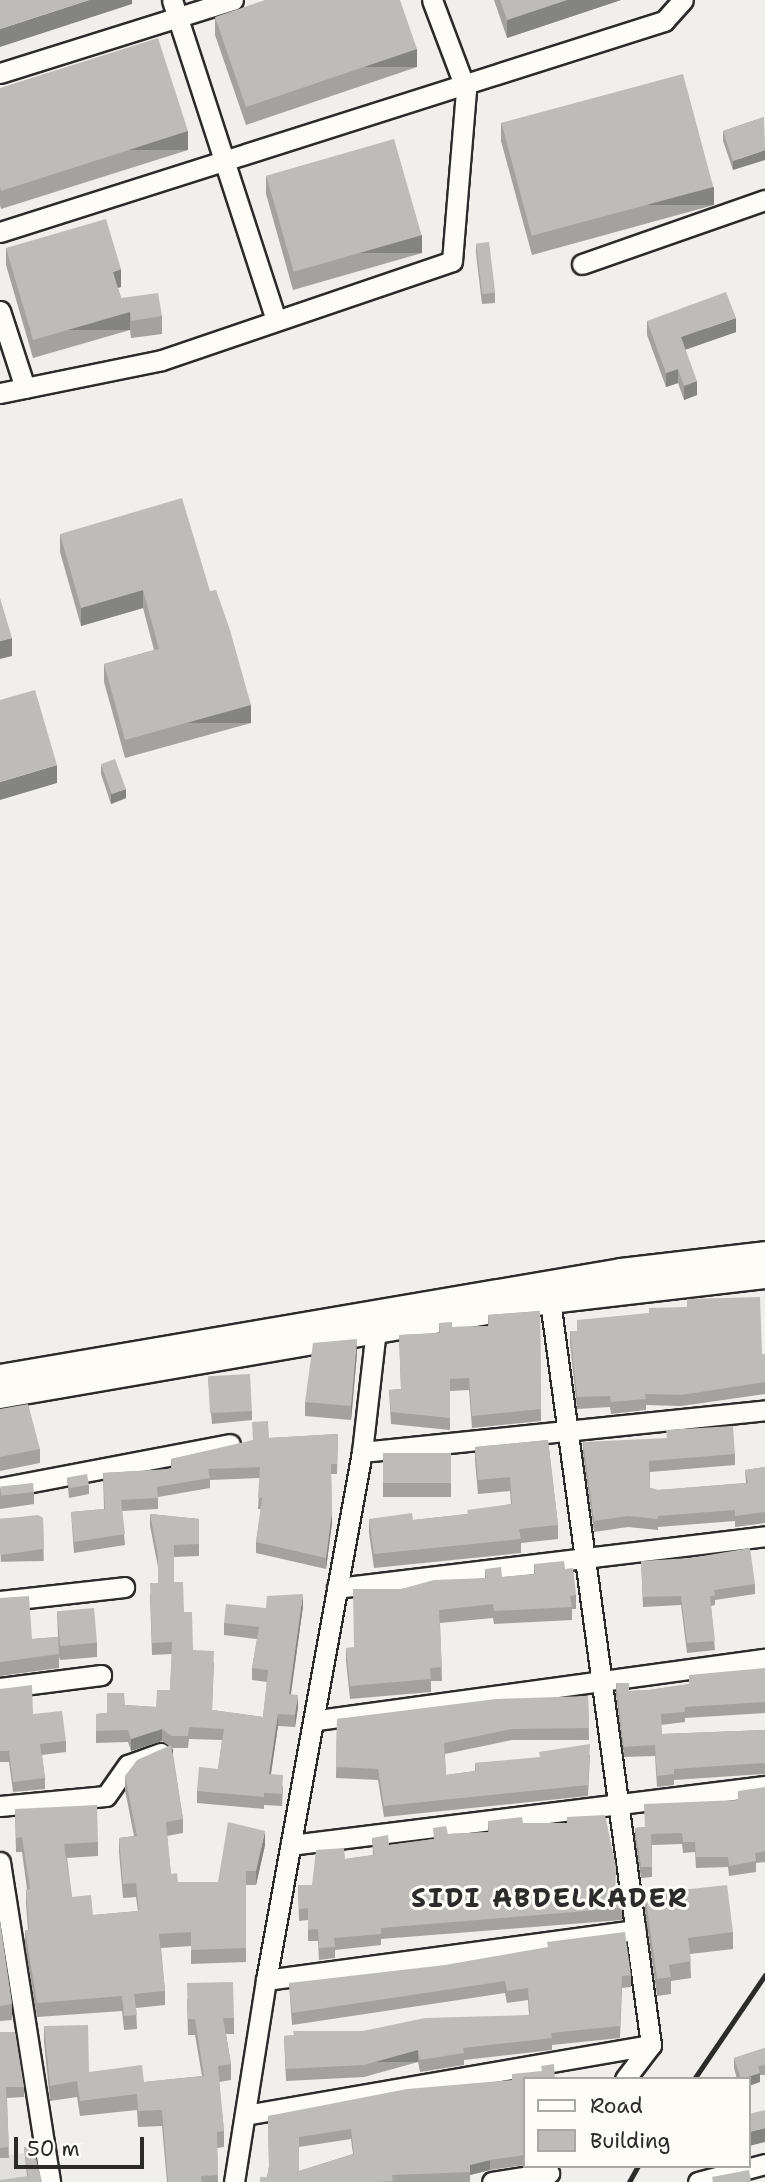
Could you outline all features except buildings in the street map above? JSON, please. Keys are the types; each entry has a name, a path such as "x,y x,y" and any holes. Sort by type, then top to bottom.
{"main road":[{"path":"0,1396 377,1322 621,1270 765,1254"},
{"path":"0,1377 377,1322 765,1276"}],"street":[{"path":"0,74 175,9 233,0"},
{"path":"0,393 162,360 452,261 463,82 432,0"},
{"path":"0,232 441,94 463,82 664,21 683,0"},
{"path":"175,9 276,321"},
{"path":"582,264 765,200"},
{"path":"0,310 25,388"},
{"path":"550,1301 651,2045 627,2077"},
{"path":"234,2182 266,1980 317,1720 337,1588 362,1452 377,1322"},
{"path":"362,1452 765,1410"},
{"path":"0,1488 230,1444"},
{"path":"337,1588 585,1560 765,1536"},
{"path":"0,1601 124,1587"},
{"path":"317,1720 765,1659"},
{"path":"0,1688 101,1675"},
{"path":"0,1806 106,1796 128,1765 160,1753"},
{"path":"291,1845 765,1786"},
{"path":"0,1862 4,1938 50,2182"},
{"path":"266,1980 636,1930"},
{"path":"245,2115 651,2045"},
{"path":"698,2182 750,2168"},
{"path":"492,2182 550,2174"}],"shaded area":[{"path":"30,2152 35,2182 0,2182 0,2156"}],"railway":[{"path":"695,2077 765,1975"},
{"path":"629,2182 637,2168"}],"district":[{"name":"SIDI ABDELKADER","path":"550,1898"}]}
